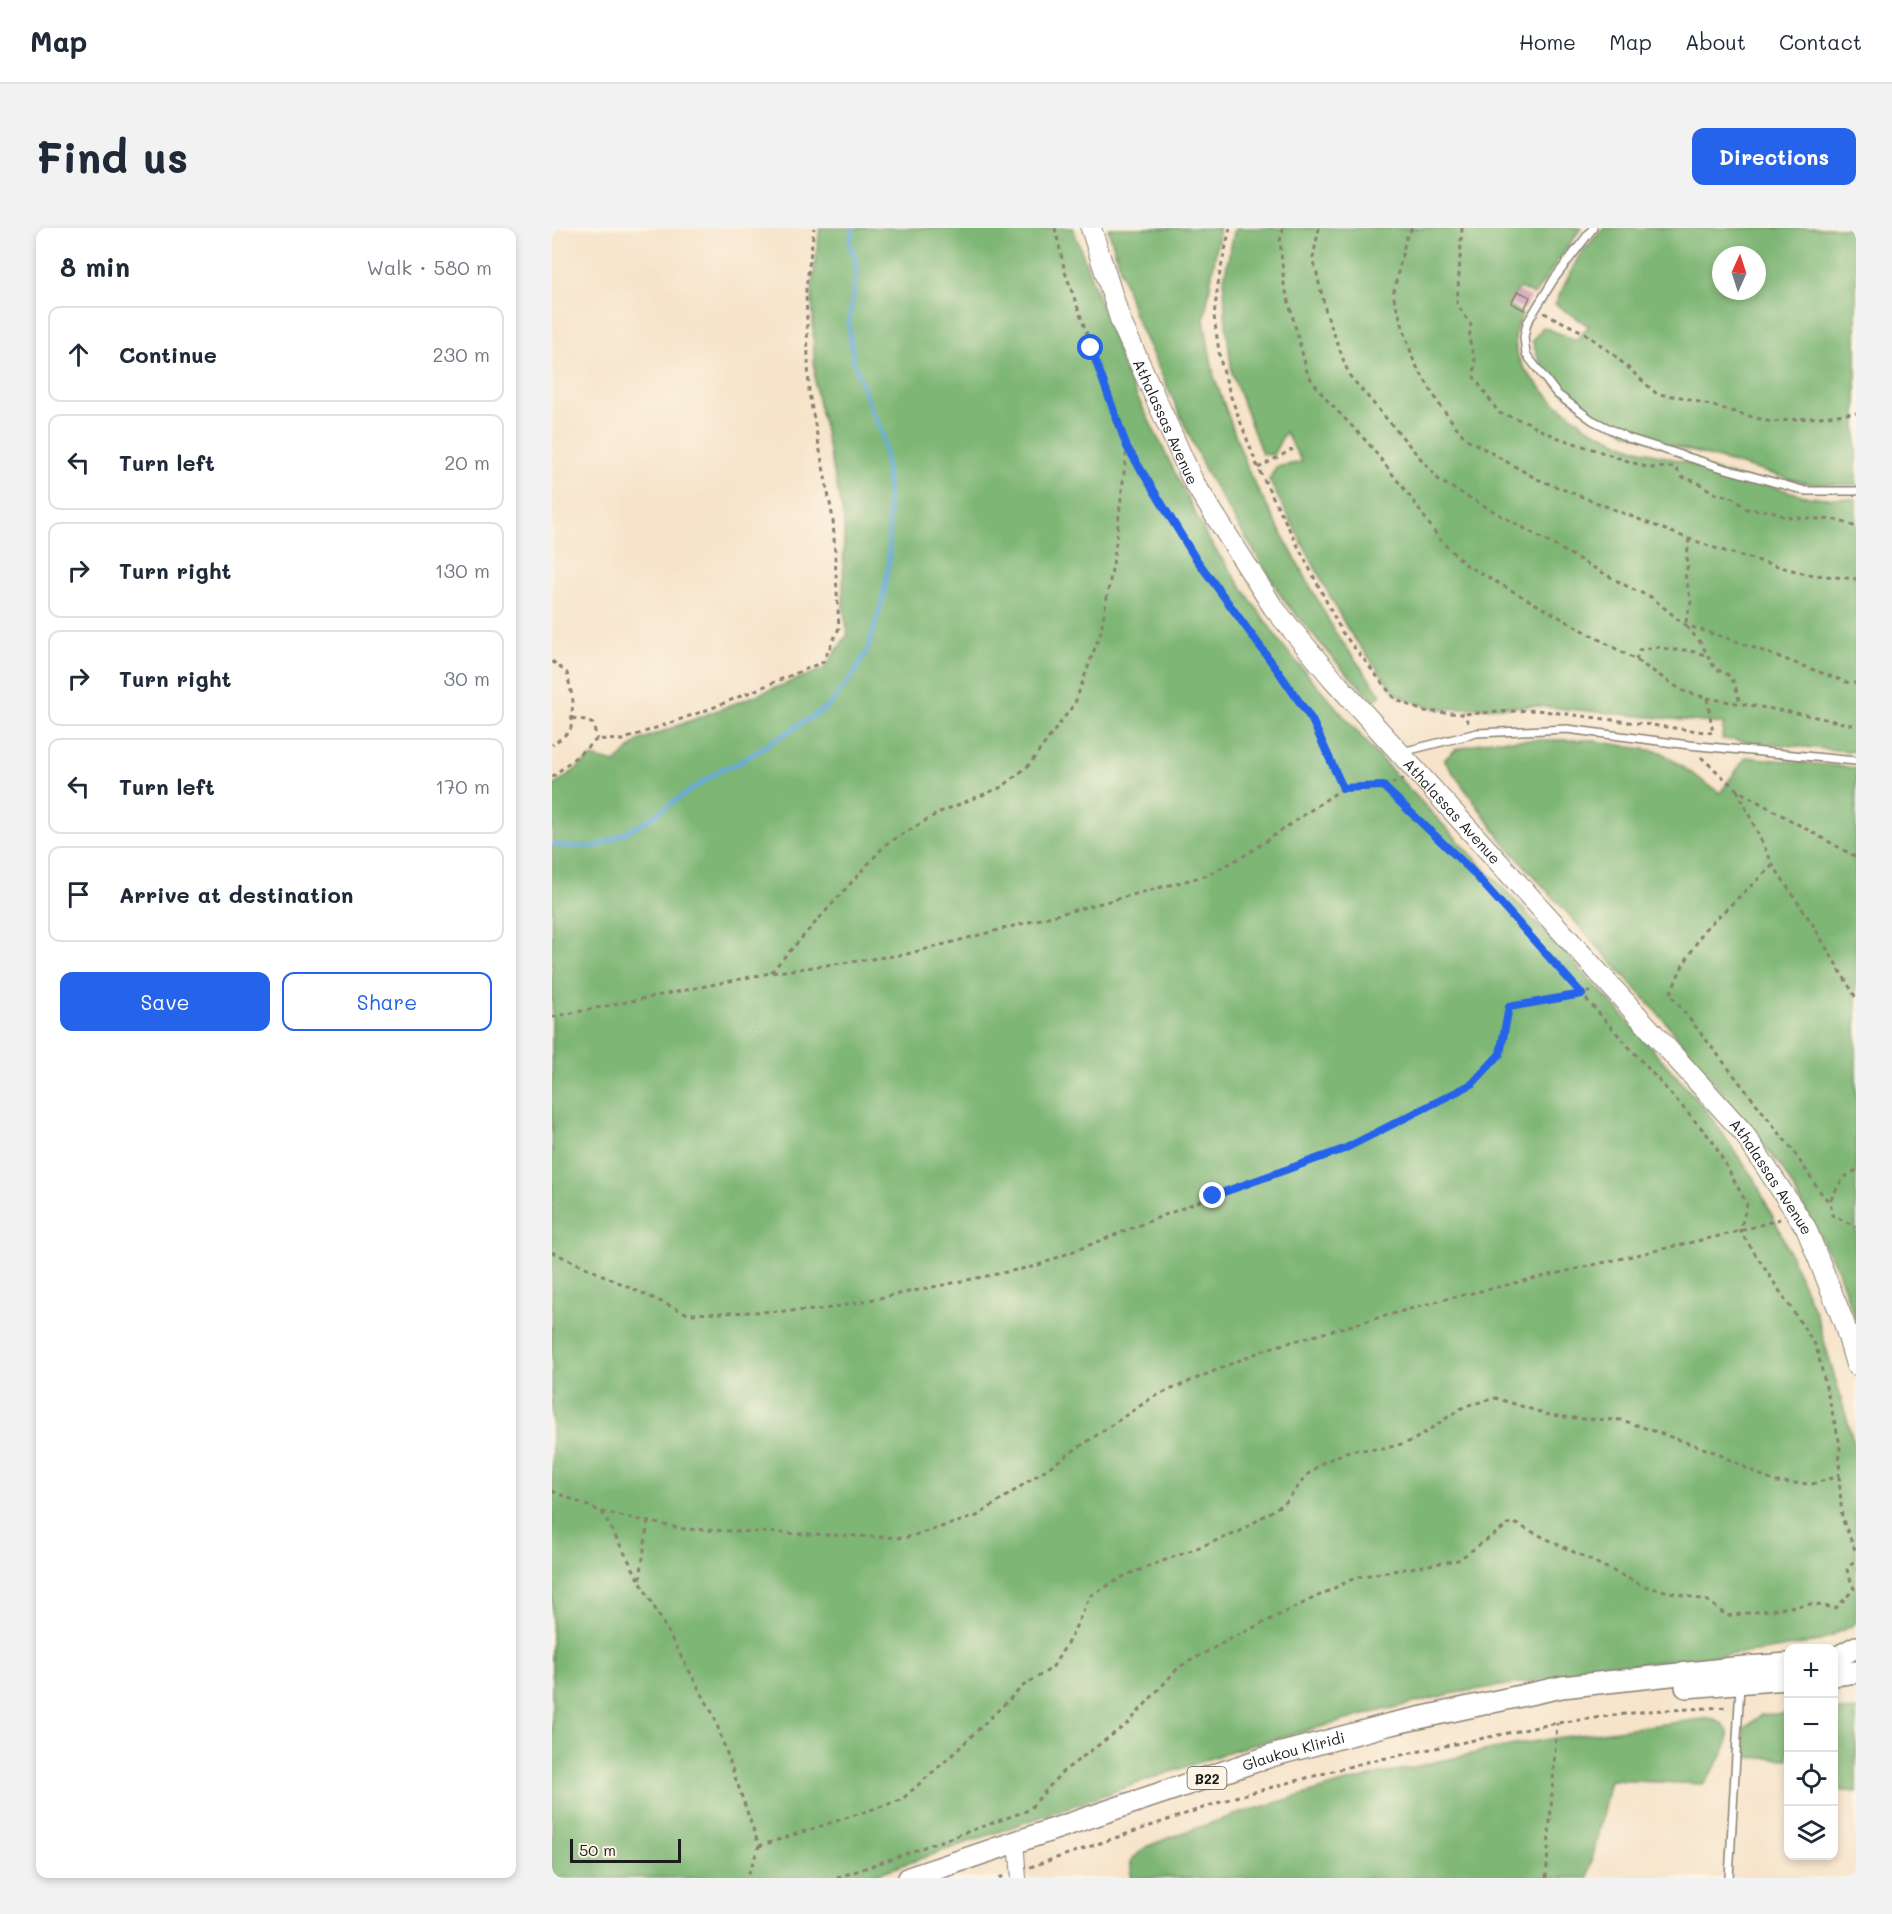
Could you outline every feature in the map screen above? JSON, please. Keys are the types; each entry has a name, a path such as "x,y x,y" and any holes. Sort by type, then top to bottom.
{"main road":[{"name":"Athalassas Avenue","path":"1091,228 1121,322 1193,481 1273,607 1332,678 1743,1132 1806,1228 1844,1323 1856,1365"},
{"path":"1838,1657 1856,1647"},
{"path":"1838,1662 1856,1668"},
{"name":"Glaukou Kliridi","path":"909,1878 1271,1756 1391,1724 1562,1687 1784,1664"},
{"path":"1838,1673 1856,1668"},
{"name":"Glaukou Kliridi","path":"1512,1699 1784,1679"}],"street":[{"path":"1016,1841 1019,1875"}],"lane":[{"path":"1593,228 1554,279 1527,323 1524,337 1526,354 1557,394 1592,420 1628,438 1795,488 1856,491"},
{"path":"1400,753 1477,733 1567,729 1689,745 1856,761"},
{"path":"1729,1878 1740,1683"}],"path":[{"path":"552,777 597,739 622,740 712,708 823,662 839,628 833,519 809,393 806,289 814,228"},
{"path":"1055,228 1065,272 1127,447 1194,556 1312,720 1343,788"},
{"path":"1230,228 1218,277 1214,316 1220,359 1231,397 1258,468 1342,632 1395,699 1423,711 1462,714 1536,710 1713,733 1707,698"},
{"path":"1283,228 1280,241 1284,284 1308,375 1325,398 1368,443 1412,499 1440,540 1466,565 1636,660 1683,691 1707,698 1856,726"},
{"path":"1318,228 1313,258 1326,312 1349,375 1440,481 1630,588 1651,597 1685,625 1701,643 1715,669 1732,676 1740,703"},
{"path":"1412,228 1406,238 1393,295 1414,362 1441,407 1465,438 1537,479 1689,539 1806,574 1856,579"},
{"path":"1536,309 1585,333 1614,355 1657,394 1681,396 1771,422 1856,413"},
{"path":"770,973 886,844 940,812 1002,787 1028,766 1076,703 1101,632 1114,558 1127,447"},
{"path":"1258,468 1293,449"},
{"path":"1685,625 1690,602 1685,574 1688,565 1689,539"},
{"path":"1685,625 1731,639 1849,683 1856,683"},
{"path":"1636,660 1639,650 1658,647 1687,650 1706,655"},
{"path":"552,661 567,673 573,701 571,728 552,746"},
{"path":"1462,714 1477,733"},
{"path":"572,718 593,724 597,739"},
{"path":"1689,745 1737,790 1856,857"},
{"path":"552,1017 770,973 907,954 1208,875 1247,854 1343,788 1383,786 1399,782 1417,771"},
{"path":"1383,786 1471,870 1712,1140 1747,1204 1740,1231 1816,1346 1840,1444 1839,1476 1842,1518 1856,1552"},
{"path":"1737,790 1773,865 1813,925 1856,998"},
{"path":"1773,865 1704,930 1681,969 1670,994 1791,1148 1824,1197 1830,1201"},
{"path":"552,1252 688,1314 820,1310 1036,1266 1213,1196 1344,1149 1472,1084 1500,1054 1509,1007 1614,988"},
{"path":"1856,1170 1843,1178 1830,1201 1832,1215 1856,1227"},
{"path":"552,1491 602,1512 684,1529 905,1538 977,1516 1153,1396 1266,1348 1446,1299 1740,1231 1797,1214"},
{"path":"759,1846 901,1800 950,1758 1023,1686 1052,1668 1071,1637 1090,1596 1126,1575 1239,1532 1286,1502 1307,1475 1322,1463 1351,1450 1383,1449 1412,1441 1465,1406 1496,1398 1549,1415 1622,1420 1714,1452 1775,1482 1812,1484 1839,1476"},
{"path":"602,1512 714,1716 759,1846 748,1876 753,1878"},
{"path":"640,1581 648,1521"},
{"path":"837,1878 1029,1810 1061,1773 1128,1723 1179,1667 1232,1638 1357,1577 1458,1560 1512,1522 1644,1586 1708,1602 1727,1616 1811,1604 1836,1608 1854,1589 1847,1570 1856,1558"},
{"path":"999,1878 1019,1875 1235,1797 1367,1762 1557,1723 1647,1711 1739,1707"},
{"path":"1546,1878 1557,1723"}],"green space":[{"path":"820,228 1073,228 1126,374 1208,539 1283,646 1380,758 1612,1003 1706,1110 1754,1179 1781,1233 1817,1317 1856,1450 1856,1622 1854,1625 1820,1641 1784,1644 1784,1647 1764,1651 1648,1663 1455,1693 1380,1711 1234,1750 865,1878 552,1878 552,787 592,757 615,763 638,741 824,669 848,634 843,606 844,519 815,386 812,290"},
{"path":"1108,228 1220,228 1204,320 1214,377 1250,475 1335,632 1381,695 1374,701 1340,666 1285,602 1207,474 1134,314"},
{"path":"1235,228 1581,228 1534,295 1520,288 1507,304 1522,314 1515,333 1516,353 1525,370 1553,401 1587,427 1627,446 1809,497 1856,499 1856,752 1722,739 1723,724 1537,706 1440,709 1422,705 1396,694 1348,630 1269,480 1276,467 1302,462 1285,432 1273,455 1262,454 1232,374 1225,315 1224,278"},
{"path":"1604,228 1856,228 1856,485 1808,484 1627,433 1589,412 1561,391 1542,368 1532,341 1543,327 1576,340 1589,326 1555,304 1580,254"},
{"path":"1490,740 1590,740 1661,752 1720,793 1746,757 1856,768 1856,1323 1838,1270 1782,1168 1663,1019 1504,843 1444,760 1455,750"},
{"path":"1856,1710 1856,1792 1838,1790 1838,1711"},
{"path":"1784,1713 1784,1759 1742,1757 1744,1729 1761,1715"},
{"path":"1710,1718 1723,1724 1728,1737 1723,1754 1704,1784 1610,1780 1588,1878 1131,1878 1131,1860 1146,1847 1234,1815 1347,1782 1493,1749 1555,1738"}],"building":[{"path":"1518,291 1530,297 1524,310 1511,303"}],"waterway":[{"path":"552,844 574,847 599,846 640,825 722,769 737,764 829,706 854,674 868,649 884,594 889,560 889,520 883,435 870,407 853,359 849,322 856,276 856,263 850,244 853,228"}],"route":[{"path":"1091,348 1127,447 1194,556 1312,720 1343,788 1383,786 1471,870 1582,994 1509,1007 1500,1054 1472,1084 1344,1149 1213,1196"}]}
